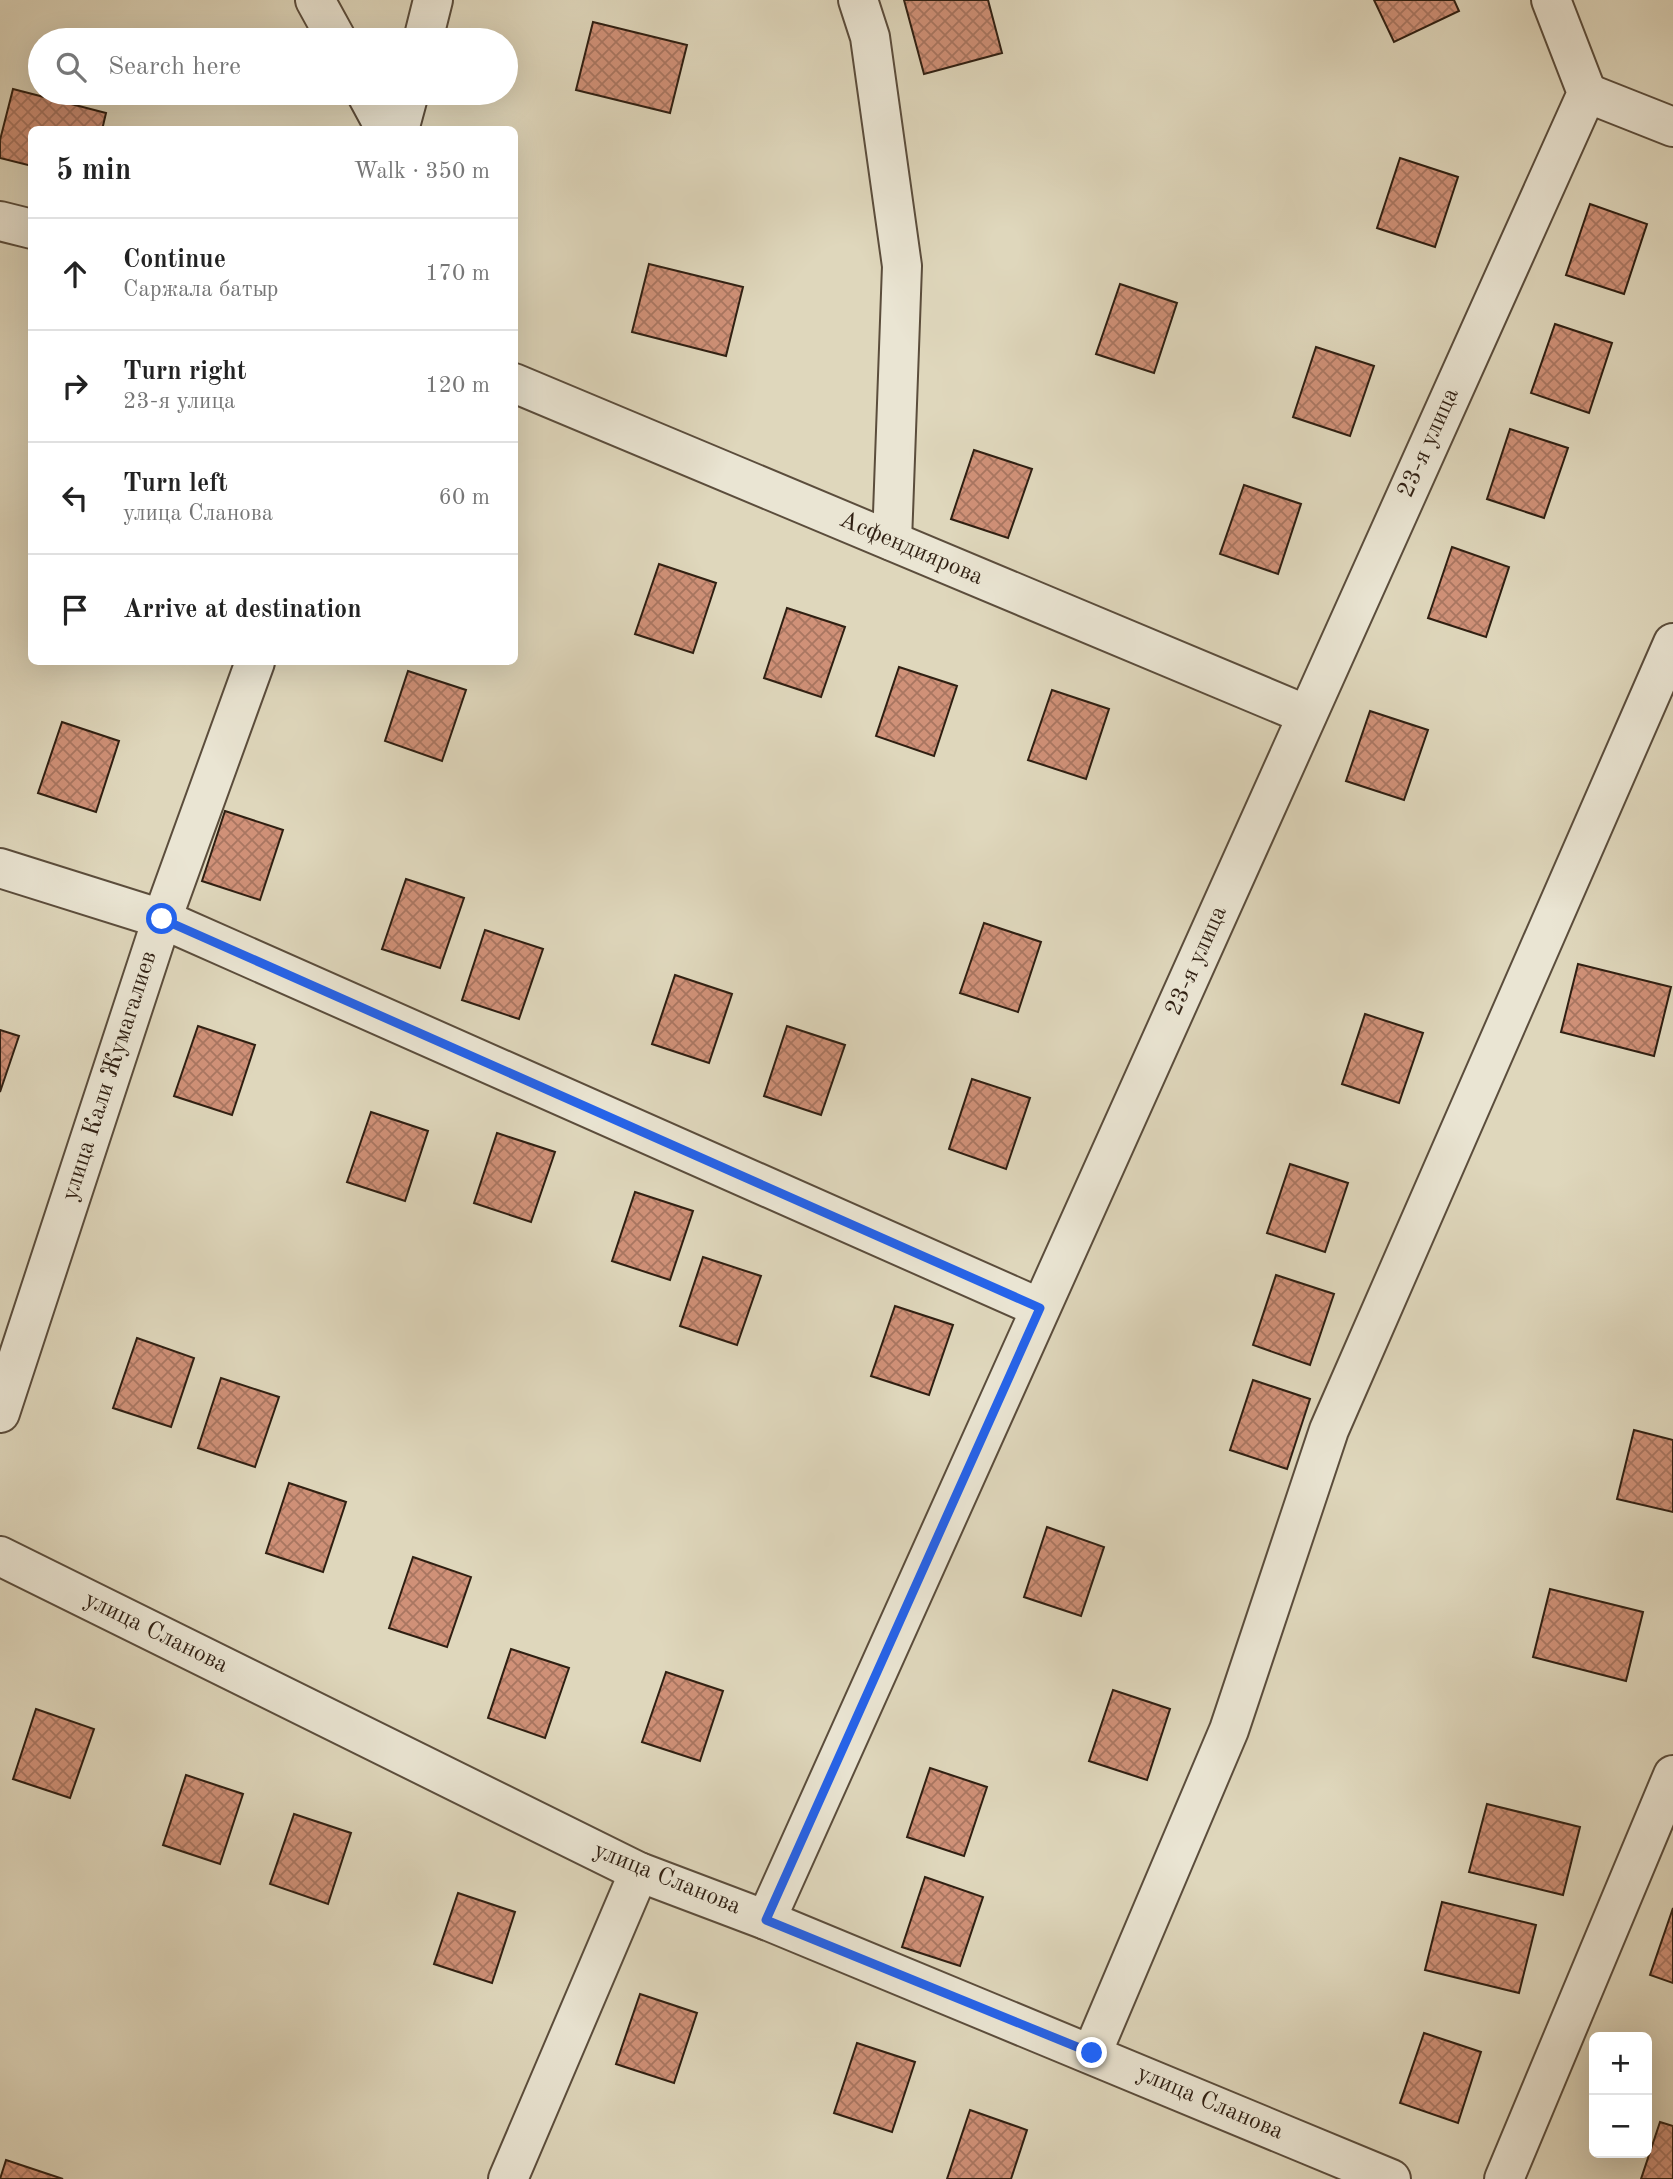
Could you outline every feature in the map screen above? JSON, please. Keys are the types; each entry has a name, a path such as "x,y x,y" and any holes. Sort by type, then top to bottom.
{"street":[{"path":"315,0 330,28"},
{"path":"426,28 433,0"},
{"path":"858,0 870,37 902,266 892,541"},
{"path":"1551,0 1587,93 1673,127"},
{"name":"23-я улица","path":"766,1920 1587,93"},
{"path":"372,105 384,126"},
{"path":"400,126 406,105"},
{"path":"0,221 28,228"},
{"name":"Асфендиярова","path":"518,385 1307,715"},
{"path":"1092,2053 1229,1730 1329,1430 1673,643"},
{"name":"улица Кали Жумагалиев","path":"0,1413 162,919 254,665"},
{"path":"0,868 162,919 1040,1308"},
{"name":"улица Сланова","path":"0,1556 639,1872 766,1920 1092,2053 1391,2179"},
{"path":"1504,2179 1673,1775"},
{"path":"508,2179 639,1872"}],"building":[{"path":"904,0 988,0 1002,53 924,74"},
{"path":"1374,0 1454,0 1459,11 1394,42"},
{"path":"593,22 687,45 670,113 576,90"},
{"path":"13,89 28,93 28,105 75,105 106,113 103,126 28,126 28,165 0,158 0,140"},
{"path":"1400,158 1458,177 1435,247 1377,228"},
{"path":"1590,204 1647,224 1624,294 1566,275"},
{"path":"649,264 743,287 726,356 632,332"},
{"path":"1120,284 1177,303 1154,373 1096,354"},
{"path":"1555,324 1612,343 1589,413 1531,393"},
{"path":"1316,347 1374,366 1350,436 1293,417"},
{"path":"1510,429 1568,448 1544,518 1487,499"},
{"path":"974,450 1032,469 1008,538 951,519"},
{"path":"1244,485 1301,504 1278,574 1220,554"},
{"path":"1452,547 1509,567 1486,637 1428,618"},
{"path":"659,564 716,583 693,653 635,634"},
{"path":"787,608 845,627 821,697 764,678"},
{"path":"899,667 957,686 934,756 876,736"},
{"path":"408,671 466,690 442,761 385,741"},
{"path":"1052,690 1109,709 1086,779 1028,760"},
{"path":"1370,711 1428,730 1404,800 1346,781"},
{"path":"62,722 119,741 96,812 38,793"},
{"path":"225,811 283,830 260,900 202,881"},
{"path":"406,879 464,898 440,968 382,949"},
{"path":"984,923 1041,942 1018,1012 960,993"},
{"path":"485,930 543,949 519,1019 462,1000"},
{"path":"1578,964 1671,987 1654,1056 1561,1032"},
{"path":"675,975 732,994 709,1063 652,1044"},
{"path":"1365,1014 1423,1033 1399,1103 1342,1084"},
{"path":"198,1026 255,1045 232,1115 174,1096"},
{"path":"787,1026 845,1045 821,1115 764,1096"},
{"path":"0,1030 19,1036 0,1092"},
{"path":"972,1079 1030,1098 1006,1169 949,1149"},
{"path":"371,1112 428,1131 405,1201 347,1182"},
{"path":"497,1133 555,1152 531,1222 474,1203"},
{"path":"1290,1164 1348,1183 1325,1252 1267,1233"},
{"path":"635,1192 693,1211 670,1280 612,1261"},
{"path":"703,1257 761,1276 737,1345 680,1326"},
{"path":"1276,1275 1334,1294 1310,1365 1253,1345"},
{"path":"895,1306 953,1325 929,1395 871,1376"},
{"path":"137,1338 194,1358 171,1427 113,1408"},
{"path":"221,1378 279,1397 255,1467 198,1448"},
{"path":"1253,1380 1310,1399 1287,1469 1230,1450"},
{"path":"1634,1430 1673,1440 1673,1512 1617,1499"},
{"path":"289,1483 346,1502 323,1572 266,1553"},
{"path":"1047,1527 1104,1547 1081,1616 1024,1597"},
{"path":"413,1557 471,1577 447,1647 389,1628"},
{"path":"1550,1589 1643,1612 1626,1681 1533,1657"},
{"path":"511,1649 569,1668 545,1738 488,1718"},
{"path":"666,1672 723,1691 700,1761 642,1742"},
{"path":"1113,1690 1170,1709 1147,1780 1089,1761"},
{"path":"36,1709 94,1729 70,1798 13,1779"},
{"path":"930,1768 987,1787 964,1856 907,1837"},
{"path":"186,1775 243,1794 220,1864 163,1845"},
{"path":"1487,1804 1580,1827 1563,1895 1469,1872"},
{"path":"294,1814 351,1833 328,1904 270,1884"},
{"path":"925,1877 983,1897 960,1966 902,1947"},
{"path":"458,1893 515,1912 492,1983 434,1964"},
{"path":"1442,1902 1536,1925 1519,1993 1425,1970"},
{"path":"1673,1908 1673,1983 1650,1975"},
{"path":"640,1994 697,2013 674,2083 616,2064"},
{"path":"1424,2033 1481,2052 1458,2123 1400,2103"},
{"path":"857,2043 915,2062 892,2132 834,2113"},
{"path":"970,2110 1027,2130 1011,2179 947,2179"},
{"path":"1660,2122 1673,2126 1673,2179 1641,2179 1648,2158 1652,2158 1652,2146"},
{"path":"6,2160 63,2179 0,2179"}],"route":[{"path":"162,919 1040,1308 766,1920 1092,2053"}]}
